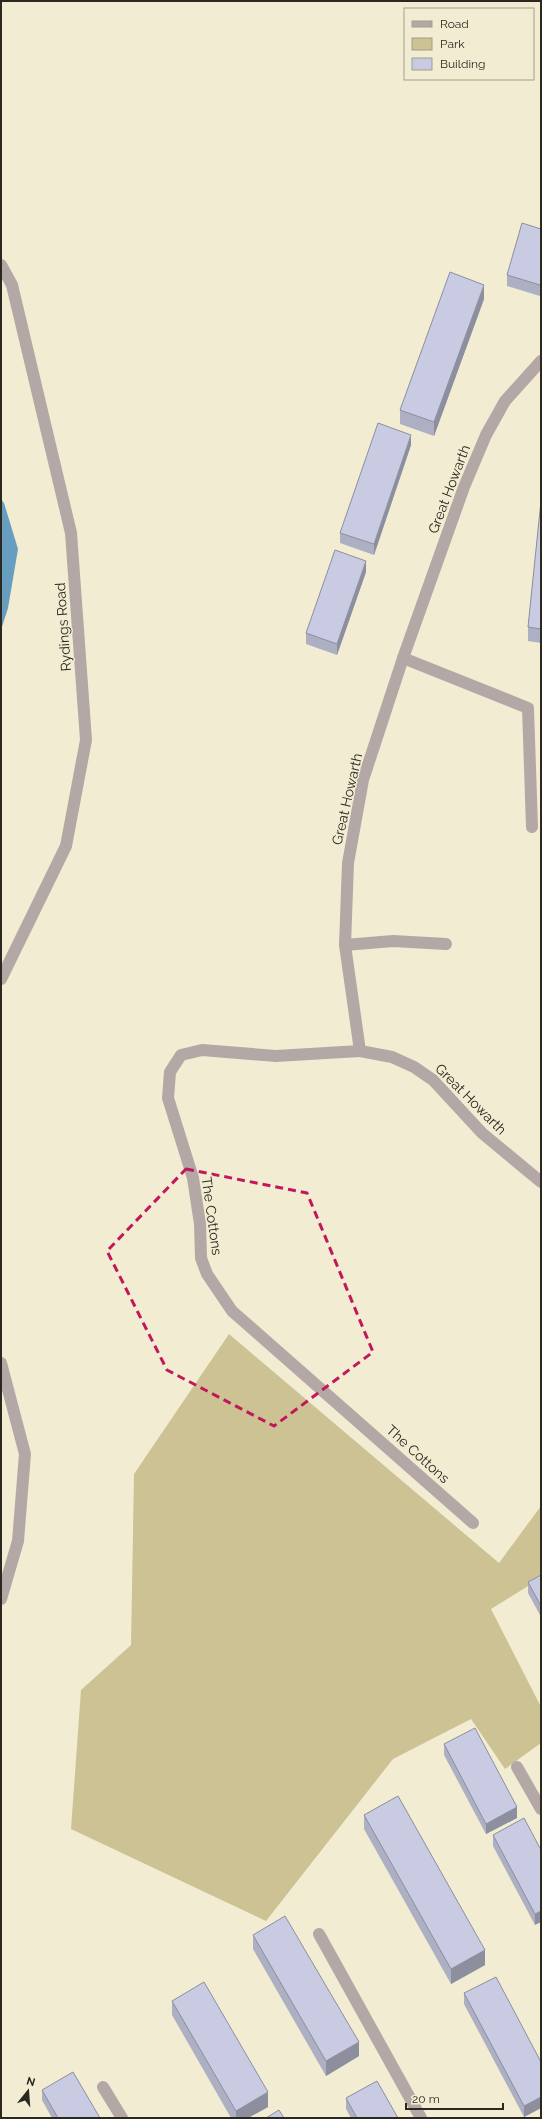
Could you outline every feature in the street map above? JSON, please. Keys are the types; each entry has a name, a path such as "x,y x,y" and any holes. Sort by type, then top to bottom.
{"street":[{"name":"Rydings Road","path":"1,265 12,285 72,533 86,740 66,846 1,979"},
{"name":"Great Howarth","path":"541,361 505,401 486,435 464,487 403,658 363,780 348,863 345,944 360,1051 392,1057 414,1067 434,1080 482,1133 541,1182"},
{"path":"403,658 528,708 532,827"},
{"path":"345,944 392,941 446,944"},
{"name":"The Cottons","path":"360,1051 276,1056 202,1050 181,1055 170,1072 168,1098 192,1178 197,1201 201,1258 207,1274 232,1311 473,1523"},
{"path":"1,1363 24,1454 18,1541 1,1599"},
{"path":"517,1766 541,1809"},
{"path":"320,1934 421,2118"},
{"path":"103,2087 122,2118"}],"highlighted area":[{"path":"186,1169 307,1193 373,1352 274,1426 167,1370 107,1251"}],"green space":[{"path":"229,1334 499,1563 541,1506 541,1578 491,1609 541,1707 541,1743 505,1769 471,1719 393,1759 266,1921 71,1829 81,1690 131,1645 134,1474"}],"water":[{"path":"1,499 4,503 18,549 8,608 1,630"}],"building":[{"path":"522,223 541,229 540,285 507,275"},
{"path":"450,272 484,285 434,422 400,410"},
{"path":"378,423 411,435 374,544 340,533"},
{"path":"541,501 541,629 528,627"},
{"path":"335,550 366,561 337,644 306,633"},
{"path":"541,1575 541,1606 528,1582"},
{"path":"475,1728 517,1807 486,1824 444,1744"},
{"path":"398,1796 485,1950 451,1969 364,1815"},
{"path":"524,1818 541,1850 541,1911 535,1914 493,1835"},
{"path":"285,1916 359,2042 326,2061 253,1935"},
{"path":"496,1977 541,2062 541,2097 524,2106 464,1993"},
{"path":"204,1982 268,2092 236,2111 172,2001"},
{"path":"73,2072 100,2118 58,2118 42,2090"},
{"path":"377,2081 398,2118 357,2118 346,2098"},
{"path":"279,2110 284,2118 266,2118"}]}
